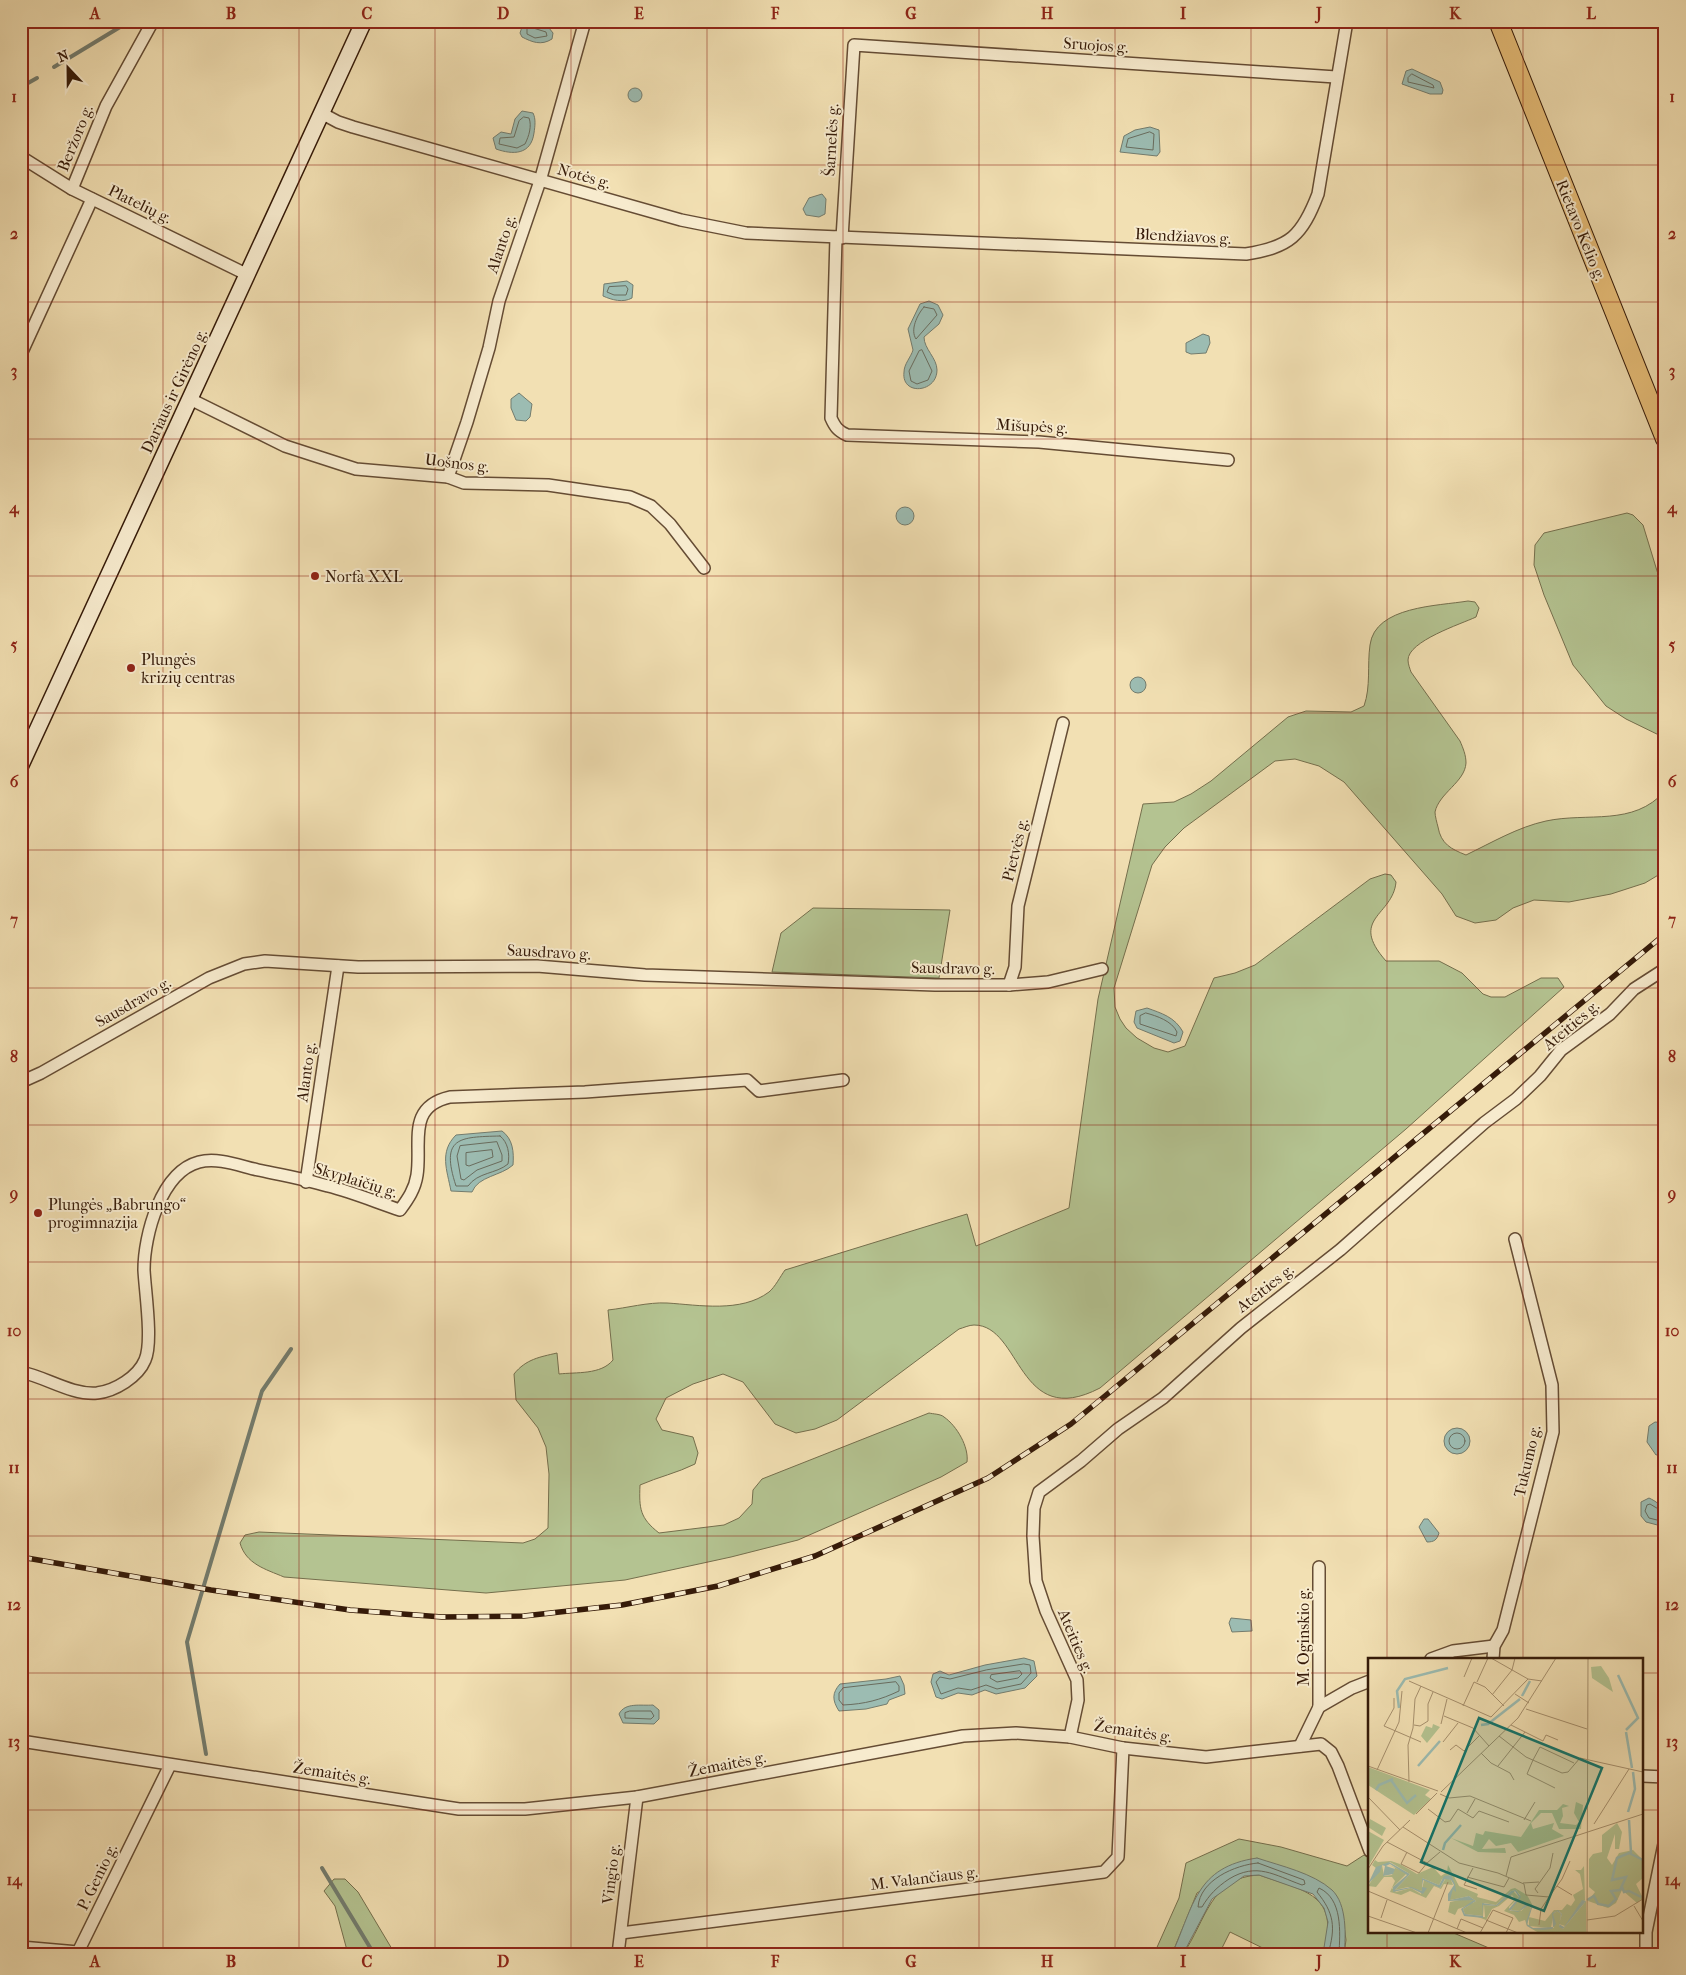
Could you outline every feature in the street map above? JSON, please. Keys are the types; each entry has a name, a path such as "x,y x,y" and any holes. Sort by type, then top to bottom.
{"main road":[{"name":"Rietavo Kelio g.","path":"1498,21 1665,438"},
{"name":"Dariaus ir Girėno g.","path":"21,764 362,27"}],"street":[{"name":"Beržoro g.","path":"72,189 106,106 153,21"},
{"name":"Alanto g.","path":"448,477 472,404 499,301 540,181 585,21"},
{"name":"Blendžiavos g.","path":"839,238 1224,254 1268,251 1289,242 1303,225 1318,194 1336,77 1347,21"},
{"name":"Sruojos g.","path":"854,45 1336,77"},
{"name":"Šarnelės g.","path":"836,428 831,408 839,238 854,45"},
{"name":"Notės g.","path":"322,114 353,127 681,220 737,231 839,238"},
{"name":"Platelių g.","path":"21,157 72,189 248,275"},
{"path":"21,354 92,199"},
{"name":"Uošnos g.","path":"190,399 285,446 356,469 448,477 464,483 548,485 630,497 651,506 670,524 704,568"},
{"name":"Mišupės g.","path":"836,428 847,436 1039,442 1228,460"},
{"name":"Pietvės g.","path":"1009,985 1015,967 1018,906 1063,723"},
{"name":"Sausdravo g.","path":"21,1082 42,1073 209,978 230,969 265,961 280,960 338,966 538,966 645,975 1009,985 1048,982 1102,968"},
{"name":"Alanto g.","path":"306,1182 338,966"},
{"name":"Ateities g.","path":"1070,1737 1078,1700 1078,1680 1046,1611 1036,1581 1033,1526 1034,1508 1039,1492 1081,1461 1118,1429 1163,1398 1235,1333 1340,1250 1484,1123 1516,1099 1540,1076 1561,1050 1610,1014 1634,990 1665,970"},
{"name":"Skyplaičių g.","path":"21,1372 38,1376 70,1389 97,1393 115,1387 136,1375 146,1359 148,1329 144,1268 149,1235 157,1207 170,1183 182,1169 200,1162 221,1161 328,1186 400,1210 413,1190 417,1174 419,1125 422,1114 439,1099 585,1092 747,1080 759,1091 843,1080"},
{"name":"Tukumo g.","path":"1493,1658 1494,1646 1503,1630 1553,1432 1552,1385 1515,1239"},
{"name":"M. Oginskio g.","path":"1319,1567 1319,1707"},
{"path":"1434,1658 1453,1651 1494,1646"},
{"path":"1300,1746 1319,1707 1352,1688 1368,1682"},
{"name":"Žemaitės g.","path":"21,1741 459,1809 525,1809 637,1797 963,1736 1016,1733 1070,1737 1123,1748 1206,1757 1321,1744 1331,1752 1368,1846"},
{"name":"M. Valančiaus g.","path":"621,1932 1104,1872 1118,1857 1123,1748"},
{"name":"P. Genio g.","path":"21,1948 78,1953 170,1765"},
{"path":"1644,1776 1665,1777"},
{"name":"Vingio g.","path":"618,1954 637,1797"},
{"path":"1646,1954 1646,1932 1665,1839"}],"green space":[{"path":"1627,513 1633,515 1643,525 1665,597 1665,674 1661,685 1665,696 1665,738 1626,719 1606,706 1573,665 1544,595 1534,565 1535,545 1544,533"},
{"path":"1468,601 1475,602 1479,608 1476,617 1426,640 1410,653 1408,660 1411,672 1460,741 1465,757 1465,770 1441,799 1435,812 1439,833 1444,842 1451,848 1466,855 1525,827 1546,821 1609,816 1639,810 1665,791 1665,871 1645,883 1611,894 1569,902 1534,900 1513,908 1496,920 1475,923 1456,916 1442,894 1344,782 1319,766 1295,759 1275,761 1184,828 1165,847 1152,865 1114,988 1115,1007 1126,1028 1137,1038 1154,1048 1168,1052 1185,1046 1214,978 1235,973 1255,965 1370,879 1385,874 1391,875 1396,882 1388,903 1372,926 1371,935 1375,947 1386,961 1439,961 1462,973 1483,994 1491,997 1505,997 1541,978 1558,978 1564,987 1406,1129 1100,1388 1073,1398 1052,1396 1036,1387 1002,1341 990,1329 974,1325 959,1329 837,1420 815,1429 796,1433 775,1424 743,1382 723,1374 693,1384 666,1398 656,1419 662,1430 693,1437 698,1453 695,1464 640,1485 640,1501 644,1518 659,1533 724,1525 739,1518 752,1504 753,1490 762,1479 929,1413 943,1416 953,1426 964,1444 967,1462 941,1477 798,1540 625,1580 486,1593 284,1577 257,1565 247,1556 240,1543 245,1535 259,1532 523,1543 535,1539 548,1528 549,1474 546,1447 538,1428 516,1400 514,1374 528,1362 539,1357 557,1353 559,1374 588,1372 608,1365 613,1360 608,1310 660,1303 720,1306 746,1303 758,1299 769,1292 785,1270 967,1214 976,1246 1069,1208 1098,999 1143,804 1174,802 1191,794 1211,781 1288,717 1306,711 1351,712 1364,706 1368,683 1370,645 1374,632 1383,622 1395,615 1410,610"},
{"path":"813,908 950,910 939,978 772,972 781,933"},
{"path":"1239,1839 1281,1847 1347,1866 1364,1855 1368,1857 1368,1932 1451,1932 1503,1954 1344,1954 1346,1940 1342,1911 1257,1858 1197,1893 1172,1954 1154,1954 1179,1898 1186,1863"},
{"path":"1259,1875 1304,1891 1315,1898 1323,1907 1327,1919 1327,1934 1323,1954 1275,1954 1230,1932 1219,1954 1183,1954 1219,1892 1243,1878"},
{"path":"334,1879 345,1879 358,1892 395,1954 348,1954 335,1906 324,1891"}],"water":[{"path":"529,22 549,28 553,33 552,39 540,43 522,37 520,33 523,24"},
{"path":"1412,69 1440,82 1443,90 1442,94 1430,94 1402,84 1406,71"},
{"path":"635,88 640,90 642,95 640,100 635,102 630,100 628,95 630,90"},
{"path":"522,111 533,113 535,118 534,133 529,146 520,152 496,149 493,138 501,132 511,134 515,119"},
{"path":"1150,127 1159,130 1160,152 1157,156 1120,152 1124,136 1135,130"},
{"path":"822,194 826,199 825,214 819,217 806,215 803,209 809,198"},
{"path":"627,281 633,285 632,298 618,300 603,296 604,284"},
{"path":"929,301 938,305 943,315 939,324 924,337 937,370 935,378 931,383 919,389 908,385 905,380 904,369 913,350 908,329 920,304"},
{"path":"1203,334 1209,336 1210,343 1206,353 1191,354 1186,352 1186,343"},
{"path":"519,393 532,404 530,417 526,421 516,420 511,408 511,399"},
{"path":"905,507 911,510 914,516 911,522 905,525 899,522 896,516 899,510"},
{"path":"1135,677 1141,677 1146,682 1144,691 1135,693 1130,688 1130,682"},
{"path":"1147,1008 1167,1016 1180,1027 1183,1032 1180,1041 1174,1043 1137,1028 1134,1022 1136,1011"},
{"path":"502,1131 506,1134 512,1146 513,1165 484,1179 472,1192 451,1191 446,1169 446,1155 447,1148 456,1135"},
{"path":"1655,1422 1665,1423 1665,1453 1656,1455 1647,1442 1649,1426"},
{"path":"1457,1428 1467,1431 1470,1441 1467,1451 1457,1454 1447,1451 1444,1441 1447,1431"},
{"path":"1649,1498 1661,1506 1665,1517 1665,1527 1646,1522 1641,1516 1641,1502"},
{"path":"1424,1519 1428,1519 1439,1533 1433,1541 1427,1542 1419,1527"},
{"path":"1231,1618 1251,1620 1252,1631 1232,1632 1229,1623"},
{"path":"1024,1658 1034,1661 1037,1676 1025,1688 996,1694 985,1690 972,1695 958,1693 942,1699 936,1697 931,1682 933,1674 940,1671 949,1675 985,1665"},
{"path":"900,1676 905,1694 889,1700 887,1704 866,1709 839,1711 834,1700 834,1694 840,1684"},
{"path":"653,1705 659,1710 659,1719 654,1724 623,1723 619,1714 629,1706"},
{"path":"1257,1858 1316,1879 1332,1890 1337,1896 1343,1912 1345,1930 1344,1954 1323,1954 1328,1922 1324,1908 1313,1894 1259,1875 1244,1876 1212,1899 1183,1954 1172,1954 1192,1904 1209,1879 1221,1870 1237,1863"}],"waterway":[{"path":"54,67 130,21"},
{"path":"21,87 37,78"},
{"path":"206,1754 187,1642 262,1391 291,1349"},
{"path":"322,1868 374,1954"}],"railway":[{"path":"21,1557 211,1590 350,1610 442,1617 524,1616 622,1605 718,1586 815,1556 988,1478 1071,1424 1665,934"}],"place":[{"name":"Norfa XXL","path":"315,576"},
{"name":"Plungės krizių centras","path":"131,668"},
{"name":"Plungės „Babrungo“ progimnazija","path":"38,1213"}]}
